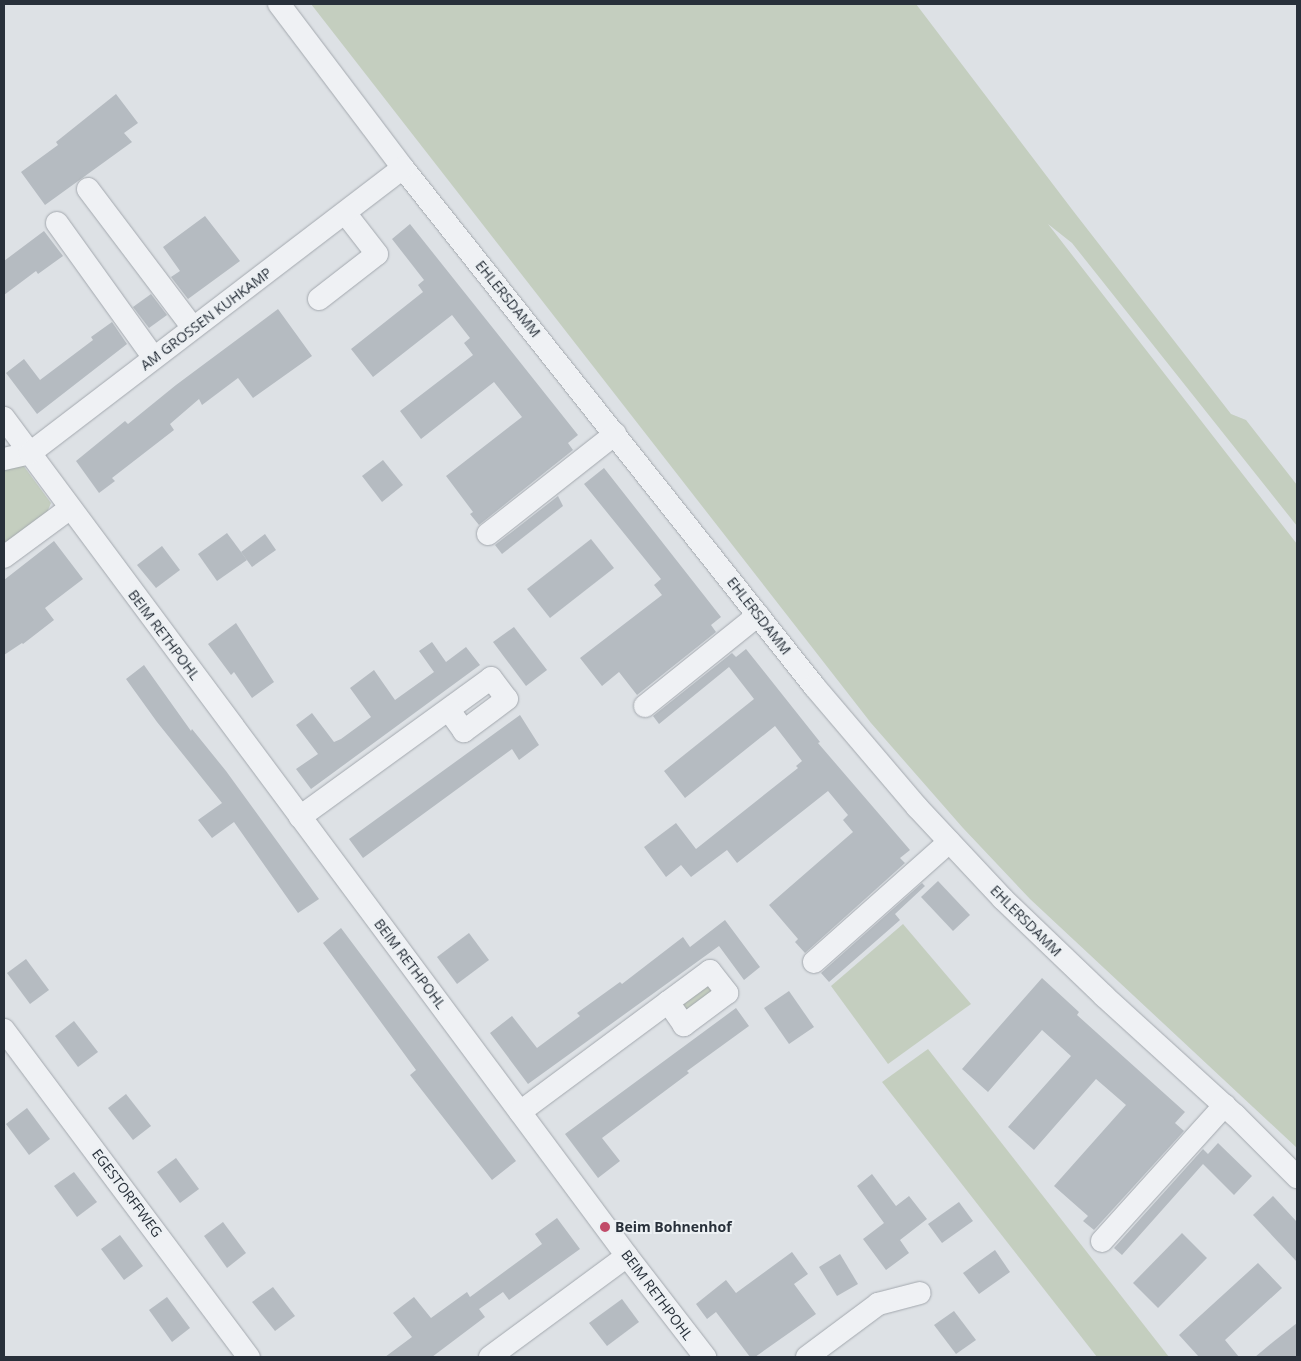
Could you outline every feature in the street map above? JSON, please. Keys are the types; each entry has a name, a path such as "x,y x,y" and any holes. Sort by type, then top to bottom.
{"street":[{"name":"EHLERSDAMM","path":"278,4 403,168 814,686 949,842 1045,940 1225,1106 1297,1177"},
{"name":"AM GROSSEN KUHKAMP","path":"4,459 30,452 346,214 403,168"},
{"path":"88,189 193,328"},
{"path":"319,299 377,254 346,214"},
{"path":"57,223 154,358"},
{"name":"BEIM RETHPOHL","path":"4,418 627,1256 705,1357"},
{"path":"488,534 615,434"},
{"path":"4,557 70,509"},
{"path":"646,706 758,615"},
{"path":"300,817 449,710"},
{"path":"814,962 949,842"},
{"path":"520,1112 668,1002"},
{"name":"EGESTORFFWEG","path":"4,1030 249,1357"},
{"path":"1102,1241 1225,1106"},
{"path":"490,1357 627,1256"},
{"path":"807,1357 878,1304 920,1292"}],"green space":[{"path":"311,4 916,4 1231,414 1246,420 1297,485 1297,526 1072,243 1048,224 1297,544 1297,1148 1030,899 963,828 871,723"},
{"path":"23,465 51,503 46,515 4,546 4,468"},
{"path":"903,924 971,1004 888,1064 831,986"},
{"path":"707,984 713,991 688,1013 680,1000"},
{"path":"928,1049 1169,1357 1097,1357 882,1082"}],"building":[{"path":"116,94 138,123 124,133 132,142 45,205 21,172 58,145 56,142"},
{"path":"205,216 240,261 188,299 171,277 180,271 163,247"},
{"path":"410,224 578,435 568,443 573,450 479,525 470,514 473,512 446,476 522,417 494,382 421,439 400,411 473,355 464,343 470,338 452,315 373,377 351,349 423,292 418,285 424,280 392,239"},
{"path":"44,231 63,256 38,274 36,271 4,295 4,261"},
{"path":"151,294 167,315 149,328 133,307"},
{"path":"278,309 312,356 253,398 238,378 202,405 199,399 170,424 174,430 112,478 115,481 99,493 76,461 125,421 128,424 176,385"},
{"path":"112,322 127,344 37,414 6,373 24,359 40,380 93,340 91,337"},
{"path":"383,460 403,485 382,502 362,476"},
{"path":"604,468 721,617 711,625 716,632 637,695 619,672 602,686 580,658 662,595 654,585 661,579 584,484"},
{"path":"558,496 563,506 502,554 495,545"},
{"path":"227,533 247,560 217,581 198,554"},
{"path":"265,534 276,550 252,567 241,552"},
{"path":"591,539 614,568 550,618 527,589"},
{"path":"54,541 83,579 45,608 54,620 23,644 4,655 4,580"},
{"path":"162,546 180,570 156,588 137,565"},
{"path":"236,623 274,682 252,698 234,672 231,675 208,644"},
{"path":"514,627 547,670 526,686 493,642"},
{"path":"432,642 446,662 466,647 480,665 311,789 296,769 318,754 296,725 312,713 334,742 341,739 371,717 350,688 374,670 395,700 434,672 419,651"},
{"path":"746,649 820,742 818,743 910,850 900,858 905,863 805,953 795,942 798,939 769,905 853,832 843,820 848,815 828,791 737,863 727,850 691,877 681,865 666,877 644,847 676,823 696,849 798,768 796,766 802,761 775,726 685,798 664,771 754,699 729,667 659,724 653,716 732,653 736,657"},
{"path":"144,665 191,731 192,729 226,771 319,899 298,913 234,822 212,838 198,820 222,803 157,722 126,679"},
{"path":"520,715 539,745 519,760 512,749 363,858 349,839"},
{"path":"938,881 970,915 953,931 921,897"},
{"path":"922,883 925,886 895,914 900,920 829,982 821,973"},
{"path":"725,920 760,967 744,980 719,946 528,1084 490,1033 512,1016 537,1048 580,1016 577,1013 620,982 622,984 683,937 690,947"},
{"path":"341,928 516,1161 492,1180 410,1075 416,1070 323,943"},
{"path":"469,933 489,960 457,984 437,957"},
{"path":"26,959 49,990 30,1004 7,973"},
{"path":"1042,978 1079,1012 1077,1015 1185,1112 1175,1123 1184,1131 1094,1230 1083,1221 1088,1216 1054,1186 1126,1105 1096,1079 1034,1150 1008,1127 1071,1056 1042,1030 988,1092 962,1069"},
{"path":"789,991 814,1027 789,1044 764,1008"},
{"path":"736,1008 749,1026 687,1071 689,1073 602,1138 620,1161 598,1178 565,1134"},
{"path":"74,1021 98,1052 78,1067 55,1036"},
{"path":"126,1094 151,1126 133,1140 108,1108"},
{"path":"27,1108 50,1139 29,1155 6,1124"},
{"path":"1218,1143 1252,1176 1234,1195 1203,1164 1122,1255 1114,1248 1203,1149 1208,1154"},
{"path":"176,1158 199,1189 180,1203 157,1172"},
{"path":"74,1172 97,1202 77,1217 54,1186"},
{"path":"872,1174 896,1206 909,1196 927,1219 900,1240 909,1253 886,1270 863,1239 884,1223 857,1186"},
{"path":"1273,1196 1297,1222 1297,1262 1253,1215"},
{"path":"959,1202 973,1221 942,1243 928,1224"},
{"path":"557,1218 580,1249 509,1300 503,1292 479,1309 485,1317 432,1357 385,1357 412,1337 393,1313 414,1297 431,1318 467,1292 470,1297 542,1244 535,1234"},
{"path":"223,1222 246,1253 227,1268 204,1236"},
{"path":"1182,1233 1207,1258 1158,1308 1133,1283"},
{"path":"120,1235 143,1266 124,1280 101,1249"},
{"path":"995,1250 1010,1272 979,1294 963,1273"},
{"path":"792,1252 808,1274 794,1284 816,1314 755,1357 750,1357 716,1312 707,1319 696,1304 726,1280 736,1293"},
{"path":"840,1254 858,1284 837,1296 819,1267"},
{"path":"1258,1263 1282,1288 1225,1340 1239,1357 1199,1357 1179,1335"},
{"path":"273,1287 295,1316 275,1331 252,1302"},
{"path":"167,1297 190,1328 172,1342 149,1310"},
{"path":"622,1299 639,1322 607,1346 589,1323"},
{"path":"954,1311 976,1340 956,1354 934,1325"},
{"path":"1297,1323 1297,1357 1255,1357 1273,1342"}],"place":[{"name":"Beim Bohnenhof","path":"605,1227"}]}
